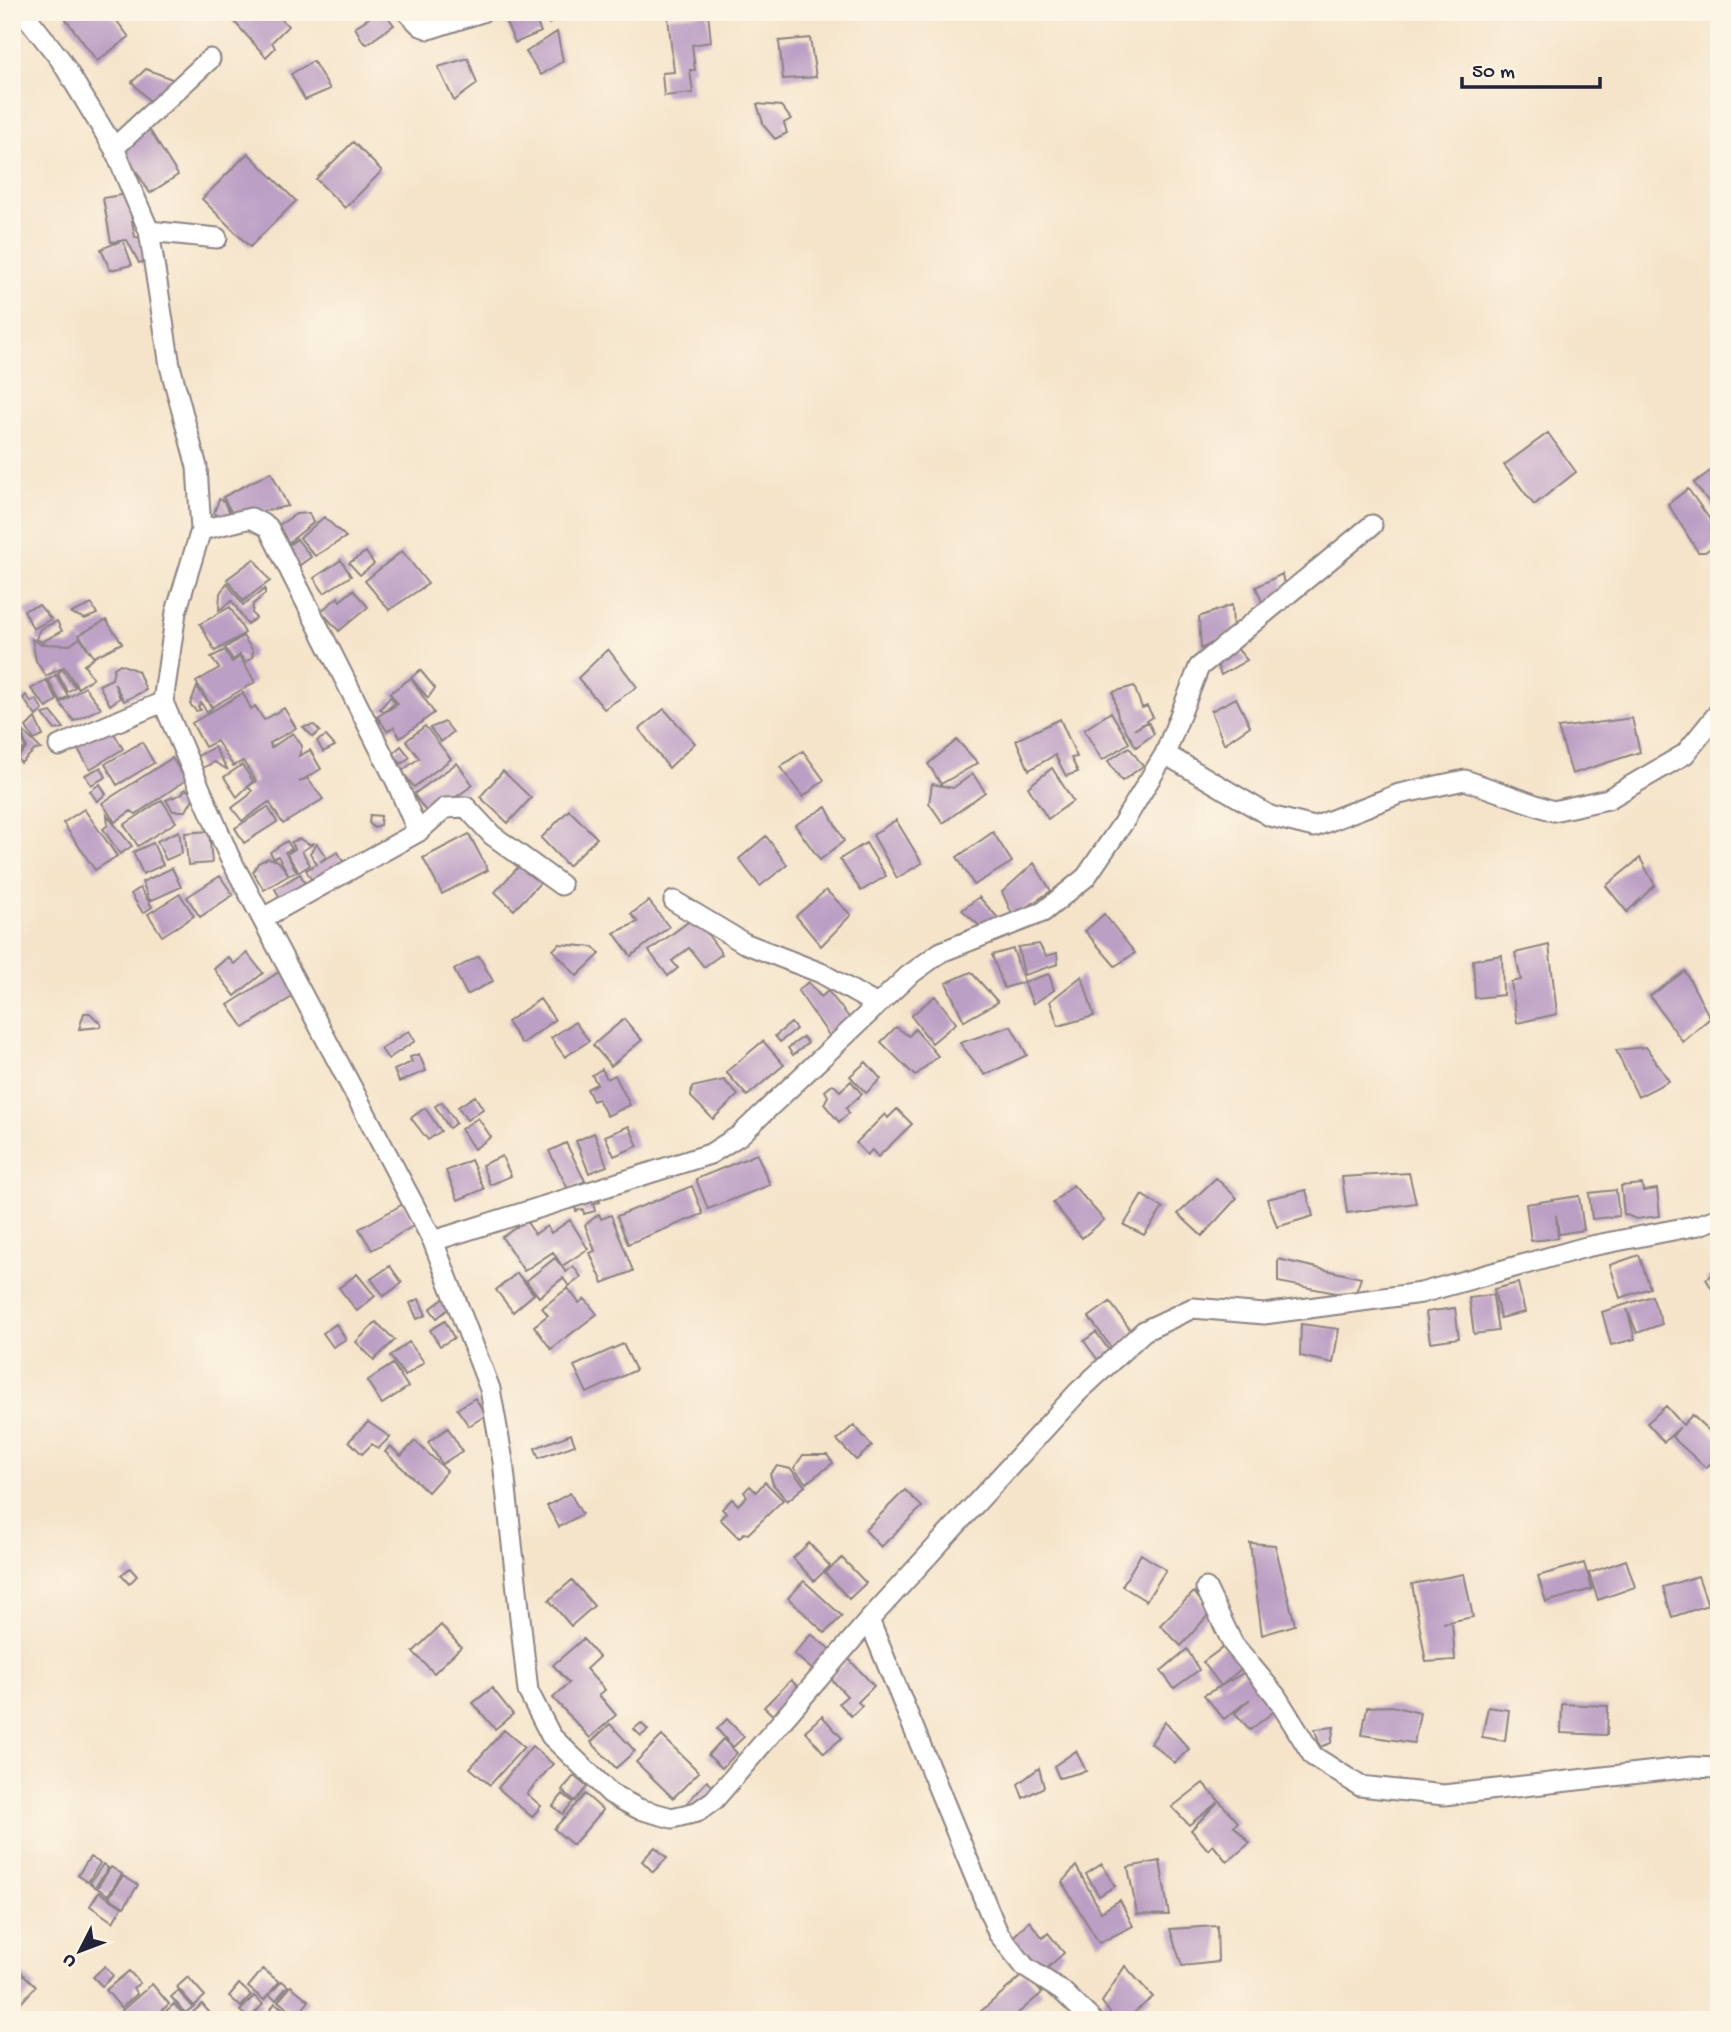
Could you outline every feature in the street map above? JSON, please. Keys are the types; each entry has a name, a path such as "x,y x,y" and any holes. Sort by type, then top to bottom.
{"street":[{"path":"23,12 60,59 114,148 149,231 170,366 197,467 201,530 176,612 163,702 229,856 433,1241 490,1389 503,1461 528,1691 551,1736 611,1794 639,1809 672,1818 697,1812 714,1800 869,1620 1078,1392 1144,1331 1194,1308 1264,1314 1420,1293 1586,1247 1699,1225 1719,1218"},
{"path":"407,12 421,26 429,29 482,12"},
{"path":"114,148 210,59"},
{"path":"149,231 216,238"},
{"path":"201,530 251,518 268,527 396,781 418,832"},
{"path":"433,1241 710,1153 740,1135 908,976 941,952 1043,912 1086,877 1123,824 1165,754 1199,667 1372,525"},
{"path":"59,746 163,702"},
{"path":"1165,754 1269,817 1314,827 1399,794 1465,780 1553,811 1608,799 1685,754 1719,712"},
{"path":"262,918 418,832 445,808 466,807 492,835 561,885"},
{"path":"674,901 744,943 821,973 877,1005"},
{"path":"1206,1588 1233,1644 1276,1696 1312,1756 1360,1786 1444,1795 1692,1767 1719,1768"},
{"path":"869,1620 998,1933 1025,1966 1062,1991 1092,2020"}],"building":[{"path":"73,12 110,12 129,37 97,61 65,18"},
{"path":"235,12 275,12 288,26 272,42 275,48 266,57 230,17"},
{"path":"378,12 384,12 394,25 367,44 363,42 355,27"},
{"path":"517,12 532,12 541,32 515,43 504,18"},
{"path":"543,12 571,12 549,24"},
{"path":"708,13 711,42 692,45 695,70 690,70 693,93 664,96 662,73 674,72 668,17"},
{"path":"557,32 563,61 541,75 526,52"},
{"path":"810,38 816,77 783,79 779,41"},
{"path":"468,58 477,84 454,101 438,67"},
{"path":"313,61 330,89 305,100 291,74"},
{"path":"146,69 177,81 153,105 132,82"},
{"path":"757,104 781,106 791,119 784,123 787,133 775,139 764,126"},
{"path":"147,126 178,175 150,193 119,144"},
{"path":"353,142 382,171 345,208 316,179"},
{"path":"248,153 296,201 250,247 202,199"},
{"path":"127,194 135,237 141,238 146,261 139,263 127,240 111,242 103,198"},
{"path":"123,240 132,265 110,270 101,249"},
{"path":"1548,433 1576,472 1534,505 1504,465"},
{"path":"1713,469 1719,476 1719,515 1694,483"},
{"path":"271,472 288,506 234,517 223,497"},
{"path":"1688,489 1719,532 1719,542 1705,552 1698,552 1668,504"},
{"path":"219,499 224,501 233,519 225,523 214,513"},
{"path":"309,513 313,523 288,543 279,525 296,514"},
{"path":"324,517 346,537 315,556 300,538"},
{"path":"297,539 311,557 300,565 286,547"},
{"path":"402,551 428,584 389,610 365,581"},
{"path":"366,552 374,564 360,575 349,563"},
{"path":"254,559 270,581 243,601 227,579"},
{"path":"341,560 351,576 324,593 314,578"},
{"path":"1282,574 1285,590 1264,607 1256,587"},
{"path":"227,583 243,605 265,589 265,594 253,604 252,613 256,618 247,624 232,601 219,610 220,593"},
{"path":"353,590 368,607 339,631 321,611 338,597 340,601"},
{"path":"92,604 97,614 85,619 71,613"},
{"path":"39,605 51,619 33,629 24,610"},
{"path":"1232,605 1233,631 1201,649 1199,617"},
{"path":"230,607 245,633 215,651 200,624"},
{"path":"106,620 122,643 94,657 79,635"},
{"path":"57,621 62,631 42,642 36,639 40,629"},
{"path":"243,636 253,651 252,658 245,662 240,655 233,660 225,648"},
{"path":"80,638 94,658 84,665 93,678 78,688 64,667 46,676 36,661 32,639 40,644 70,645"},
{"path":"1235,646 1247,660 1221,675 1216,661"},
{"path":"608,649 637,687 604,709 578,678"},
{"path":"225,650 232,662 240,657 255,682 212,707 196,682 219,668 211,657"},
{"path":"120,664 138,671 146,690 124,701 114,683 120,698 110,705 99,685 112,679 114,668"},
{"path":"62,669 75,687 67,692 58,674"},
{"path":"420,670 435,688 428,698 411,678"},
{"path":"56,675 68,696 60,701 48,680"},
{"path":"411,678 434,713 400,738 394,727 387,731 377,717 398,704 390,693"},
{"path":"46,680 57,700 47,708 31,689"},
{"path":"1134,686 1142,708 1147,706 1153,717 1134,730 1148,722 1154,734 1136,747 1118,717 1113,692"},
{"path":"85,687 101,708 74,721 60,703"},
{"path":"197,687 212,708 207,712 201,703 198,707 201,710 196,711 190,704"},
{"path":"243,693 251,709 255,706 264,720 284,708 296,728 270,743 271,748 293,733 302,746 299,756 310,750 321,769 299,782 307,778 323,799 283,824 269,802 242,821 232,808 248,796 252,791 248,787 256,781 243,761 233,766 217,741 205,747 192,723"},
{"path":"26,695 31,702 36,699 43,710 36,716 23,698"},
{"path":"391,696 395,703 384,711 380,709"},
{"path":"1236,698 1250,726 1224,744 1211,711"},
{"path":"664,709 695,743 669,768 639,729"},
{"path":"51,712 64,728 55,730 43,714"},
{"path":"1111,712 1129,743 1102,760 1084,730"},
{"path":"371,716 380,720 377,728"},
{"path":"35,718 43,736 34,740 26,727"},
{"path":"1632,718 1640,752 1572,774 1558,728"},
{"path":"1060,719 1077,757 1071,758 1078,772 1066,776 1055,755 1029,770 1016,740"},
{"path":"445,722 453,732 441,742 430,728"},
{"path":"314,725 320,731 313,737 303,727"},
{"path":"110,726 123,749 90,769 76,746"},
{"path":"425,726 451,759 414,787 402,771 419,758 406,741"},
{"path":"21,729 41,749 35,750 21,763 17,758 27,748"},
{"path":"21,732 25,748 15,758 12,736"},
{"path":"326,736 335,746 323,752 317,741"},
{"path":"957,740 978,763 941,784 928,764"},
{"path":"142,742 154,763 117,785 105,764"},
{"path":"401,746 410,757 401,764 393,753"},
{"path":"214,747 228,770 214,762 201,769 194,758"},
{"path":"1129,747 1143,766 1122,781 1108,761"},
{"path":"803,751 824,780 803,797 780,767"},
{"path":"172,758 186,780 136,814 131,811 115,822 102,803"},
{"path":"457,763 473,785 429,816 414,794"},
{"path":"242,765 253,781 237,797 224,777"},
{"path":"101,767 106,777 91,785 85,775"},
{"path":"1052,768 1073,801 1048,819 1028,787"},
{"path":"503,771 531,798 508,823 480,797"},
{"path":"973,774 985,792 943,823 929,803 932,784 953,788"},
{"path":"100,784 106,794 97,801 90,791"},
{"path":"185,789 195,795 186,811 173,811 166,800 182,794"},
{"path":"162,800 176,822 138,846 124,825"},
{"path":"268,807 277,822 244,843 235,828"},
{"path":"826,807 844,841 820,860 795,825"},
{"path":"84,809 117,856 95,870 63,823"},
{"path":"569,810 597,838 568,866 541,838"},
{"path":"107,815 132,846 120,854 103,829 108,825"},
{"path":"370,815 381,816 380,825 374,828 369,823"},
{"path":"896,820 922,863 897,878 873,835"},
{"path":"179,831 182,853 166,860 157,841"},
{"path":"209,831 212,863 188,865 185,833"},
{"path":"993,832 1012,862 974,885 957,857"},
{"path":"469,834 488,870 442,894 423,858"},
{"path":"766,836 787,865 760,886 739,859"},
{"path":"300,839 308,844 315,843 302,851 310,865 299,872 287,854 295,849 291,842"},
{"path":"287,841 292,849 285,852 297,872 289,875 278,856 274,859 270,852"},
{"path":"153,843 163,865 143,874 133,852"},
{"path":"866,843 886,876 861,891 840,859"},
{"path":"317,844 326,857 320,862 338,852 344,863 312,881 306,870 317,864 310,853"},
{"path":"268,858 278,861 289,875 264,890 253,872 258,863"},
{"path":"1640,858 1655,885 1627,912 1606,886"},
{"path":"522,863 541,882 514,910 495,892"},
{"path":"1034,863 1051,891 1013,916 1002,892"},
{"path":"172,868 181,887 150,901 142,882"},
{"path":"300,874 308,888 283,903 275,889"},
{"path":"220,876 233,895 200,917 187,897"},
{"path":"140,888 152,907 143,913 131,894"},
{"path":"826,890 851,915 821,946 796,916"},
{"path":"180,894 194,916 162,936 148,914"},
{"path":"979,897 1000,920 982,928 962,910"},
{"path":"649,901 669,927 631,956 614,933 638,922 631,914"},
{"path":"1104,914 1135,953 1115,966 1085,931"},
{"path":"695,917 722,954 704,967 689,948 672,961 678,968 668,976 649,951"},
{"path":"559,944 593,947 600,954 577,976 553,950"},
{"path":"1039,944 1046,956 1057,953 1058,964 1024,975 1018,947"},
{"path":"1549,945 1557,1014 1517,1023 1511,982 1521,980 1515,953"},
{"path":"1013,949 1024,982 1004,988 992,955"},
{"path":"247,953 263,973 235,996 214,969 228,957 234,964"},
{"path":"1502,955 1503,995 1475,998 1473,960"},
{"path":"479,956 493,981 467,995 454,970"},
{"path":"282,970 298,993 244,1028 228,1005"},
{"path":"1685,971 1710,1018 1683,1042 1650,996"},
{"path":"971,972 998,1002 964,1021 946,983"},
{"path":"1049,974 1054,990 1033,1004 1024,982"},
{"path":"1082,976 1094,1016 1058,1026 1050,1001"},
{"path":"808,982 821,997 828,991 852,1021 831,1038 798,991"},
{"path":"935,996 956,1023 932,1043 911,1016"},
{"path":"540,999 555,1020 522,1044 507,1022"},
{"path":"84,1013 90,1013 101,1024 100,1027 79,1029"},
{"path":"624,1019 642,1040 611,1066 593,1045"},
{"path":"575,1022 589,1041 565,1057 551,1038"},
{"path":"791,1023 796,1029 780,1042 775,1036"},
{"path":"1011,1026 1027,1055 985,1075 960,1043"},
{"path":"896,1027 909,1036 915,1029 938,1056 915,1076 881,1042"},
{"path":"409,1031 415,1041 388,1059 381,1049"},
{"path":"803,1037 808,1043 793,1055 788,1048"},
{"path":"763,1041 784,1065 747,1096 726,1072"},
{"path":"1646,1047 1669,1081 1638,1097 1616,1050"},
{"path":"419,1054 426,1071 399,1082 394,1070 412,1062 410,1057"},
{"path":"866,1062 881,1079 866,1093 850,1076"},
{"path":"602,1069 607,1079 615,1075 630,1105 607,1116 598,1099 593,1101 587,1089 597,1084 592,1075"},
{"path":"724,1080 738,1095 713,1119 691,1097 692,1087"},
{"path":"851,1081 862,1094 846,1108 849,1113 839,1122 824,1104 828,1096 825,1091 833,1084 840,1091"},
{"path":"475,1096 483,1109 467,1120 458,1107"},
{"path":"442,1102 456,1123 449,1128 435,1106"},
{"path":"425,1108 441,1131 428,1140 411,1118"},
{"path":"897,1109 912,1124 878,1157 872,1150 867,1155 856,1143 885,1114 888,1118"},
{"path":"478,1118 491,1137 474,1149 461,1129"},
{"path":"629,1126 638,1146 614,1156 605,1136"},
{"path":"594,1133 607,1166 589,1173 576,1141"},
{"path":"566,1143 585,1181 568,1189 549,1151"},
{"path":"757,1154 770,1185 708,1209 696,1179"},
{"path":"502,1156 511,1176 490,1185 482,1165"},
{"path":"471,1160 484,1189 458,1200 446,1171"},
{"path":"1409,1173 1416,1203 1347,1213 1342,1177"},
{"path":"1216,1178 1237,1198 1202,1236 1178,1214"},
{"path":"1642,1184 1643,1191 1657,1189 1660,1216 1636,1219 1624,1214 1621,1186"},
{"path":"1073,1185 1104,1220 1082,1238 1053,1203"},
{"path":"692,1186 703,1214 628,1244 617,1216"},
{"path":"1306,1190 1313,1216 1277,1227 1267,1199"},
{"path":"1616,1190 1619,1216 1592,1219 1589,1193"},
{"path":"597,1193 600,1202 593,1204 595,1211 584,1214 583,1209 576,1211 573,1201"},
{"path":"1142,1195 1163,1208 1144,1235 1124,1225"},
{"path":"1579,1196 1584,1230 1559,1234 1556,1215 1558,1238 1531,1241 1526,1204"},
{"path":"403,1204 415,1225 372,1250 359,1229"},
{"path":"599,1214 601,1219 611,1215 633,1271 603,1283 590,1253 595,1251 585,1225"},
{"path":"570,1220 588,1249 562,1266 553,1252 524,1271 502,1237 526,1221 535,1234 547,1226 551,1233"},
{"path":"1639,1255 1650,1288 1620,1298 1610,1265"},
{"path":"555,1258 566,1272 573,1266 581,1277 569,1286 563,1278 539,1297 526,1281"},
{"path":"1278,1259 1361,1278 1356,1292 1336,1293 1278,1282"},
{"path":"390,1266 402,1283 384,1296 371,1279"},
{"path":"1719,1271 1719,1300 1706,1279"},
{"path":"517,1273 534,1294 513,1312 496,1290"},
{"path":"357,1274 375,1296 357,1311 339,1288"},
{"path":"1518,1283 1525,1312 1500,1318 1494,1289"},
{"path":"568,1288 579,1303 585,1299 597,1314 551,1349 534,1326 548,1315 542,1308"},
{"path":"1493,1295 1498,1331 1474,1334 1469,1298"},
{"path":"1652,1296 1662,1324 1637,1333 1627,1309 1635,1339 1611,1345 1602,1312"},
{"path":"446,1297 452,1306 437,1318 430,1309"},
{"path":"419,1299 426,1315 417,1319 410,1303"},
{"path":"1110,1302 1134,1335 1113,1350 1089,1317"},
{"path":"1455,1308 1459,1338 1430,1342 1426,1312"},
{"path":"445,1321 454,1338 440,1346 430,1330"},
{"path":"376,1322 395,1340 374,1360 356,1342"},
{"path":"336,1324 346,1339 333,1347 323,1333"},
{"path":"1301,1324 1339,1329 1333,1363 1300,1356"},
{"path":"1096,1332 1111,1353 1100,1363 1084,1341"},
{"path":"409,1342 424,1362 405,1376 390,1356"},
{"path":"623,1344 636,1370 587,1393 574,1366"},
{"path":"393,1364 408,1387 382,1404 367,1381"},
{"path":"475,1398 486,1415 469,1426 457,1409"},
{"path":"1666,1406 1683,1425 1692,1415 1719,1440 1719,1454 1706,1468 1672,1437 1680,1427 1664,1442 1647,1423"},
{"path":"368,1422 390,1437 378,1449 372,1444 362,1454 349,1441"},
{"path":"854,1425 872,1446 856,1460 837,1440"},
{"path":"448,1428 462,1451 442,1464 428,1442"},
{"path":"571,1434 575,1445 539,1458 535,1448"},
{"path":"415,1441 447,1471 428,1492 385,1452 390,1446 401,1456"},
{"path":"803,1455 827,1455 833,1463 806,1483 794,1468"},
{"path":"777,1466 791,1469 805,1486 787,1501 773,1484 770,1474"},
{"path":"765,1482 783,1500 748,1534 744,1533 739,1538 720,1519 726,1513 722,1509 732,1499 738,1505 747,1496 744,1492 750,1486 756,1492"},
{"path":"905,1490 922,1507 881,1547 865,1530"},
{"path":"570,1493 582,1514 559,1527 547,1506"},
{"path":"809,1543 830,1566 814,1581 793,1558"},
{"path":"1250,1543 1275,1545 1295,1625 1262,1635"},
{"path":"1141,1554 1166,1570 1146,1601 1122,1586"},
{"path":"842,1558 866,1583 849,1599 825,1573"},
{"path":"1626,1560 1635,1587 1598,1600 1589,1573"},
{"path":"1584,1563 1592,1589 1546,1602 1538,1576"},
{"path":"130,1568 137,1576 129,1584 121,1575"},
{"path":"1464,1574 1473,1617 1443,1623 1452,1622 1455,1660 1426,1662 1412,1584"},
{"path":"1698,1576 1708,1605 1672,1617 1663,1587"},
{"path":"572,1580 594,1606 571,1626 549,1600"},
{"path":"804,1581 842,1616 825,1633 788,1598"},
{"path":"1194,1592 1210,1613 1181,1646 1160,1625"},
{"path":"441,1625 461,1647 434,1673 413,1652"},
{"path":"811,1634 832,1651 815,1672 794,1654"},
{"path":"583,1639 599,1657 586,1669 605,1690 599,1695 616,1715 590,1738 553,1698 569,1683 553,1665"},
{"path":"1225,1646 1242,1668 1221,1686 1203,1662"},
{"path":"1187,1649 1199,1670 1174,1688 1161,1671"},
{"path":"849,1659 874,1686 858,1702 862,1706 851,1716 839,1703 847,1696 830,1678"},
{"path":"1247,1671 1277,1709 1250,1730 1235,1713 1250,1699 1224,1719 1204,1695"},
{"path":"791,1680 804,1693 778,1720 764,1707"},
{"path":"492,1688 513,1714 495,1729 473,1703"},
{"path":"1562,1704 1608,1706 1607,1735 1561,1733"},
{"path":"1392,1706 1420,1713 1414,1743 1362,1735 1367,1707"},
{"path":"1488,1707 1509,1710 1505,1741 1482,1737"},
{"path":"822,1716 842,1738 824,1753 805,1731"},
{"path":"727,1719 744,1737 733,1747 717,1729"},
{"path":"1165,1722 1189,1749 1175,1763 1151,1743"},
{"path":"641,1723 648,1730 641,1736 634,1729"},
{"path":"610,1724 635,1751 616,1768 591,1742"},
{"path":"1334,1727 1331,1743 1320,1747 1315,1729"},
{"path":"504,1730 524,1747 490,1785 470,1768"},
{"path":"662,1736 699,1772 673,1798 636,1762"},
{"path":"723,1739 737,1753 722,1768 708,1755"},
{"path":"532,1746 553,1764 527,1794 541,1806 532,1817 498,1788"},
{"path":"1076,1751 1086,1771 1059,1778 1054,1766"},
{"path":"1039,1768 1044,1787 1023,1798 1018,1784"},
{"path":"574,1776 587,1787 575,1801 562,1790"},
{"path":"707,1781 716,1789 694,1812 686,1804"},
{"path":"1203,1783 1238,1822 1234,1826 1250,1843 1227,1862 1213,1845 1208,1850 1191,1830 1218,1802 1189,1825 1172,1807"},
{"path":"563,1794 573,1802 563,1814 553,1806"},
{"path":"585,1794 603,1810 573,1845 554,1829"},
{"path":"655,1847 667,1858 653,1872 642,1861"},
{"path":"90,1857 100,1863 88,1882 78,1875"},
{"path":"1160,1861 1169,1915 1137,1914 1128,1867"},
{"path":"103,1864 108,1868 95,1887 90,1883"},
{"path":"1102,1864 1115,1886 1099,1896 1086,1874"},
{"path":"1076,1866 1101,1912 1120,1900 1133,1926 1099,1943 1062,1882"},
{"path":"111,1867 122,1874 108,1895 97,1888"},
{"path":"123,1876 138,1885 124,1907 109,1897"},
{"path":"99,1892 122,1907 113,1922 90,1906"},
{"path":"1029,1921 1043,1938 1048,1933 1064,1953 1044,1971 1012,1938"},
{"path":"1217,1926 1218,1962 1182,1966 1170,1929"},
{"path":"12,1964 36,1986 21,2003 12,1995"},
{"path":"105,1966 113,1976 102,1986 93,1977"},
{"path":"1125,1966 1153,1997 1125,2020 1115,2020 1102,2002"},
{"path":"263,1969 279,1982 264,2000 248,1987"},
{"path":"129,1971 140,1983 133,1988 137,1994 121,2008 106,1990"},
{"path":"1025,1973 1042,1993 1010,2020 987,2020 980,2012"},
{"path":"188,1977 205,1996 194,2006 177,1987"},
{"path":"282,1981 288,1986 276,2000 269,1995"},
{"path":"152,1984 169,2004 157,2015 151,2020 111,2020"},
{"path":"239,1984 251,1995 241,2007 229,1996"},
{"path":"291,1986 309,2001 297,2016 278,2001"},
{"path":"178,1991 193,2007 185,2013 171,1997"},
{"path":"254,1996 263,2004 250,2019 240,2011"},
{"path":"275,2003 295,2017 294,2020 264,2020"},
{"path":"174,2004 183,2014 177,2020 170,2020 164,2013"},
{"path":"202,2004 216,2020 188,2020 187,2018"}]}
